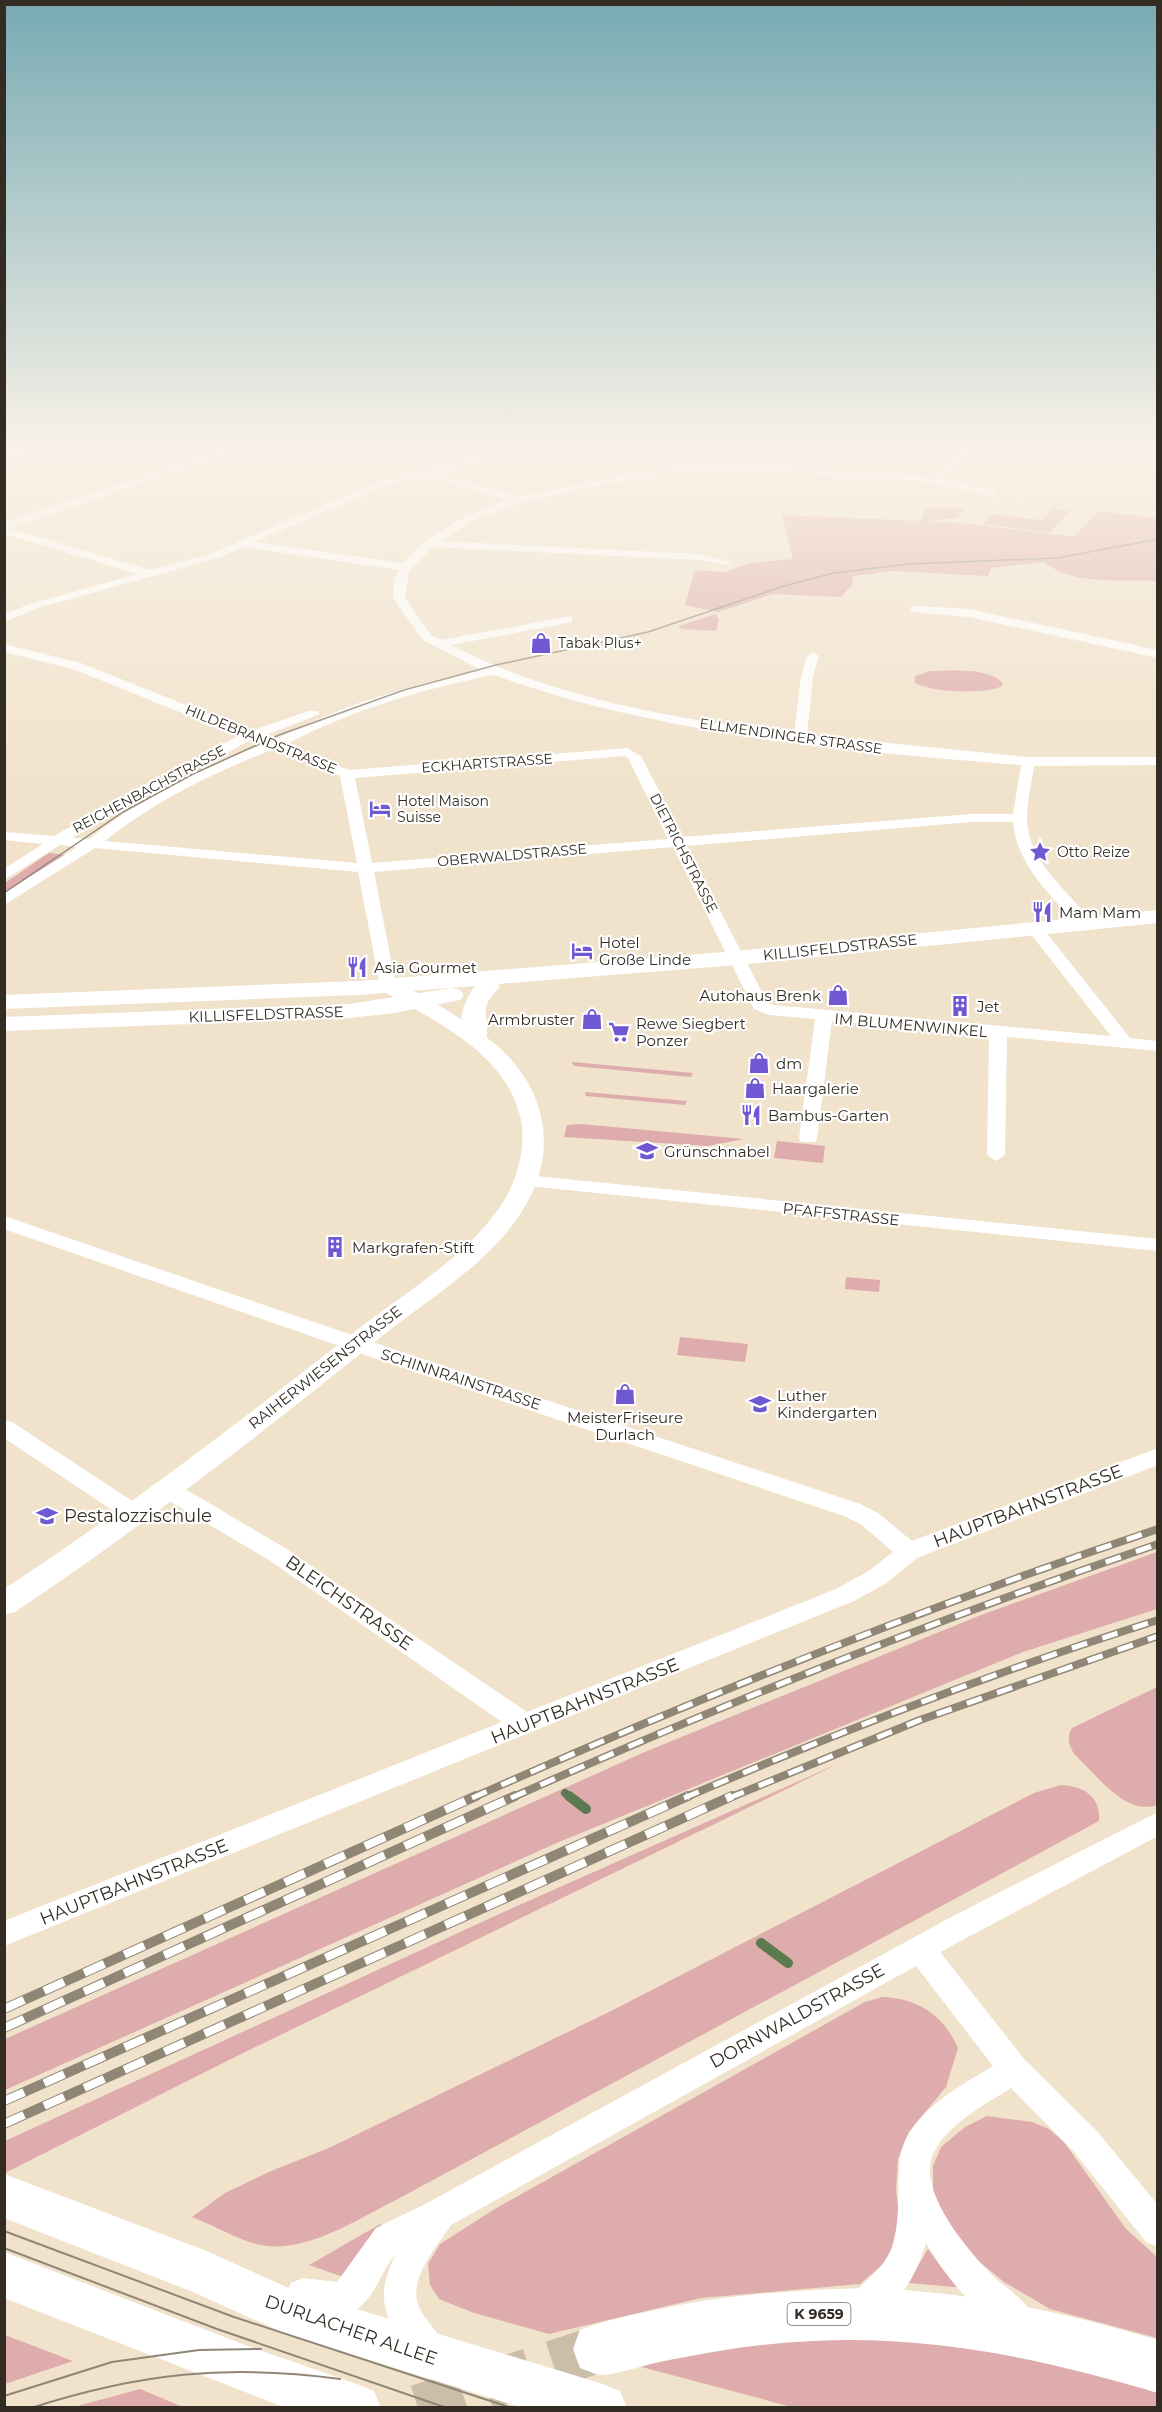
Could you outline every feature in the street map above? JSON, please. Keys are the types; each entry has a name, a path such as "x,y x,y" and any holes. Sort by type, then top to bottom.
{"main road":[{"name":"KILLISFELDSTRASSE","path":"4,1024 349,1011 400,998 523,976 737,958 1158,916"},
{"name":"KILLISFELDSTRASSE","path":"9,1001 324,991 400,998 488,986 523,976"},
{"path":"476,1038 472,1015 479,995 488,986"},
{"name":"DURLACHER ALLEE","path":"4,2196 204,2273 286,2312 603,2408"},
{"path":"4,2275 245,2369 357,2408"},
{"name":"K 9659","path":"599,2349 662,2334 742,2320 850,2312 932,2315 1040,2333 1101,2348 1158,2367"}],"street":[{"path":"118,564 150,574"},
{"path":"4,619 37,605 188,564"},
{"path":"380,564 404,567 408,564"},
{"name":"ELLMENDINGER STRASSE","path":"404,567 399,586 399,601 411,620 437,644 495,671 570,694 645,712 801,740 924,754 1028,761 1158,761"},
{"path":"915,609 969,613 1158,654"},
{"path":"437,644 568,619"},
{"name":"HILDEBRANDSTRASSE","path":"4,648 77,666 347,774 366,868 400,998"},
{"path":"801,740 807,677 813,656"},
{"name":"REICHENBACHSTRASSE","path":"4,876 56,840 168,777 251,735 378,691 472,662"},
{"name":"REICHENBACHSTRASSE","path":"4,900 93,843 124,818 225,763 276,744 301,730 363,708 445,681 495,671"},
{"name":"ECKHARTSTRASSE","path":"347,774 627,752"},
{"name":"DIETRICHSTRASSE","path":"627,752 634,756 737,958"},
{"path":"1028,761 1020,818 1025,844 1033,860 1084,923"},
{"name":"OBERWALDSTRASSE","path":"4,836 366,868 971,818 1020,818"},
{"path":"1034,928 1125,1044"},
{"name":"IM BLUMENWINKEL","path":"737,958 760,1005 783,1013 1158,1046"},
{"name":"RAIHERWIESENSTRASSE","path":"4,1604 135,1514 357,1344 489,1236 513,1207 526,1181 532,1148 531,1118 523,1095 504,1067 476,1038 400,998"},
{"name":"RAIHERWIESENSTRASSE","path":"400,998 402,1014 467,1043 504,1067"},
{"name":"IM BLUMENWINKEL","path":"808,1138 824,1017"},
{"name":"IM BLUMENWINKEL","path":"996,1155 998,1032"},
{"name":"PFAFFSTRASSE","path":"526,1181 1158,1245"},
{"name":"SCHINNRAINSTRASSE","path":"4,1222 357,1344 852,1510 870,1519 909,1552"},
{"path":"4,1428 135,1514"},
{"name":"HAUPTBAHNSTRASSE","path":"4,1934 845,1595 876,1578 909,1552 1158,1456"},
{"name":"BLEICHSTRASSE","path":"167,1489 277,1554 526,1725"},
{"name":"DORNWALDSTRASSE","path":"204,2273 335,2301 354,2291 384,2243 405,2229 440,2214 920,1949 1158,1823"},
{"path":"920,1949 1014,2070 1084,2141 1158,2231"},
{"path":"850,2312 873,2300 891,2285 906,2257 916,2193 913,2169 920,2146 938,2124 965,2101 1014,2070"},
{"path":"916,2193 936,2232 984,2294 1040,2333"},
{"path":"436,2359 408,2320 402,2307 401,2296 405,2273 440,2214"}],"shaded area":[{"path":"749,564 1030,564 991,568 988,576 893,571 853,576 852,585 841,597 773,594 718,612 685,605 695,570 724,572"},
{"path":"1046,564 1157,564 1157,581 1098,580 1069,575"},
{"path":"716,614 719,620 716,631 681,629 679,626"},
{"path":"930,671 978,672 988,674 1003,683 1002,686 983,691 958,691 933,689 915,683 915,676"},
{"path":"49,853 67,855 5,896 5,883"},
{"path":"572,1062 693,1073 691,1077 574,1066"},
{"path":"585,1092 687,1101 685,1105 586,1096"},
{"path":"581,1124 744,1139 708,1146 564,1137 567,1125"},
{"path":"777,1141 825,1146 823,1163 774,1158"},
{"path":"846,1277 880,1280 879,1292 845,1289"},
{"path":"680,1337 748,1344 745,1362 677,1355"},
{"path":"1157,1552 1157,1609 1023,1652 559,1842 5,2090 5,2039 647,1751 981,1615"},
{"path":"1157,1687 1157,1805 1145,1807 1134,1805 1112,1792 1075,1755 1069,1739 1072,1728"},
{"path":"842,1762 229,2060 5,2173 5,2141 508,1910"},
{"path":"1061,1785 1083,1790 1089,1794 1097,1805 1099,1821 346,2226 311,2241 274,2246 256,2244 192,2217 225,2193 271,2171 329,2148 613,2010 1034,1793"},
{"path":"882,1997 907,2001 928,2011 945,2027 958,2048 946,2087 909,2132 898,2159 896,2191 899,2214 893,2247 882,2265 860,2284 701,2298 549,2334 474,2313 439,2299 430,2285 428,2264 440,2244 498,2207 865,2002"},
{"path":"987,2116 1032,2122 1049,2129 1064,2142 1126,2229 1157,2257 1157,2338 1050,2309 1004,2282 964,2249 942,2217 933,2193 933,2166 941,2147 965,2127"},
{"path":"382,2223 346,2278 309,2265"},
{"path":"928,2249 944,2271 966,2288 908,2283"},
{"path":"5,2335 73,2361 5,2384"},
{"path":"845,2339 918,2341 989,2348 1140,2387 1157,2393 1157,2407 792,2407 638,2366 767,2342"},
{"path":"140,2389 183,2407 74,2407"}],"waterway":[{"path":"565,1793 571,1798"},
{"path":"569,1796 586,1809"},
{"path":"761,1943 788,1963"}],"tunnel":[{"path":"418,2408 599,2349"}],"tram line":[{"path":"4,893 123,812 193,774 279,735 404,690 496,665 648,632 784,586 834,573 919,564"},
{"path":"4,2231 234,2317 512,2408"},
{"path":"4,2248 217,2329 447,2408"},
{"path":"4,2396 112,2362 199,2350 261,2349"},
{"path":"31,2408 109,2387 147,2379 184,2375 259,2372 340,2379"}],"railway":[{"path":"472,1798 812,1655 984,1590 1158,1529"},
{"path":"511,1798 671,1729 913,1632 1158,1544"},
{"path":"684,1798 919,1703 1158,1620"},
{"path":"729,1798 920,1720 1158,1636"},
{"path":"4,2009 476,1796"},
{"path":"4,2028 515,1796"},
{"path":"4,2101 688,1796"},
{"path":"4,2124 732,1796"}],"place":[{"name":"Tabak Plus+","path":"541,643"},
{"name":"Hotel Maison Suisse","path":"380,809"},
{"name":"Otto Reize","path":"1040,852"},
{"name":"Mam Mam","path":"1042,912"},
{"name":"Hotel Große Linde","path":"582,951"},
{"name":"Asia Gourmet","path":"357,967"},
{"name":"Autohaus Brenk","path":"838,995"},
{"name":"Jet","path":"960,1006"},
{"name":"Armbruster","path":"592,1019"},
{"name":"Rewe Siegbert Ponzer","path":"619,1032"},
{"name":"dm","path":"759,1063"},
{"name":"Haargalerie","path":"755,1088"},
{"name":"Bambus-Garten","path":"751,1115"},
{"name":"Grünschnabel","path":"647,1151"},
{"name":"Markgrafen-Stift","path":"335,1247"},
{"name":"MeisterFriseure Durlach","path":"625,1394"},
{"name":"Luther Kindergarten","path":"760,1404"},
{"name":"Pestalozzischule","path":"47,1516"}]}
